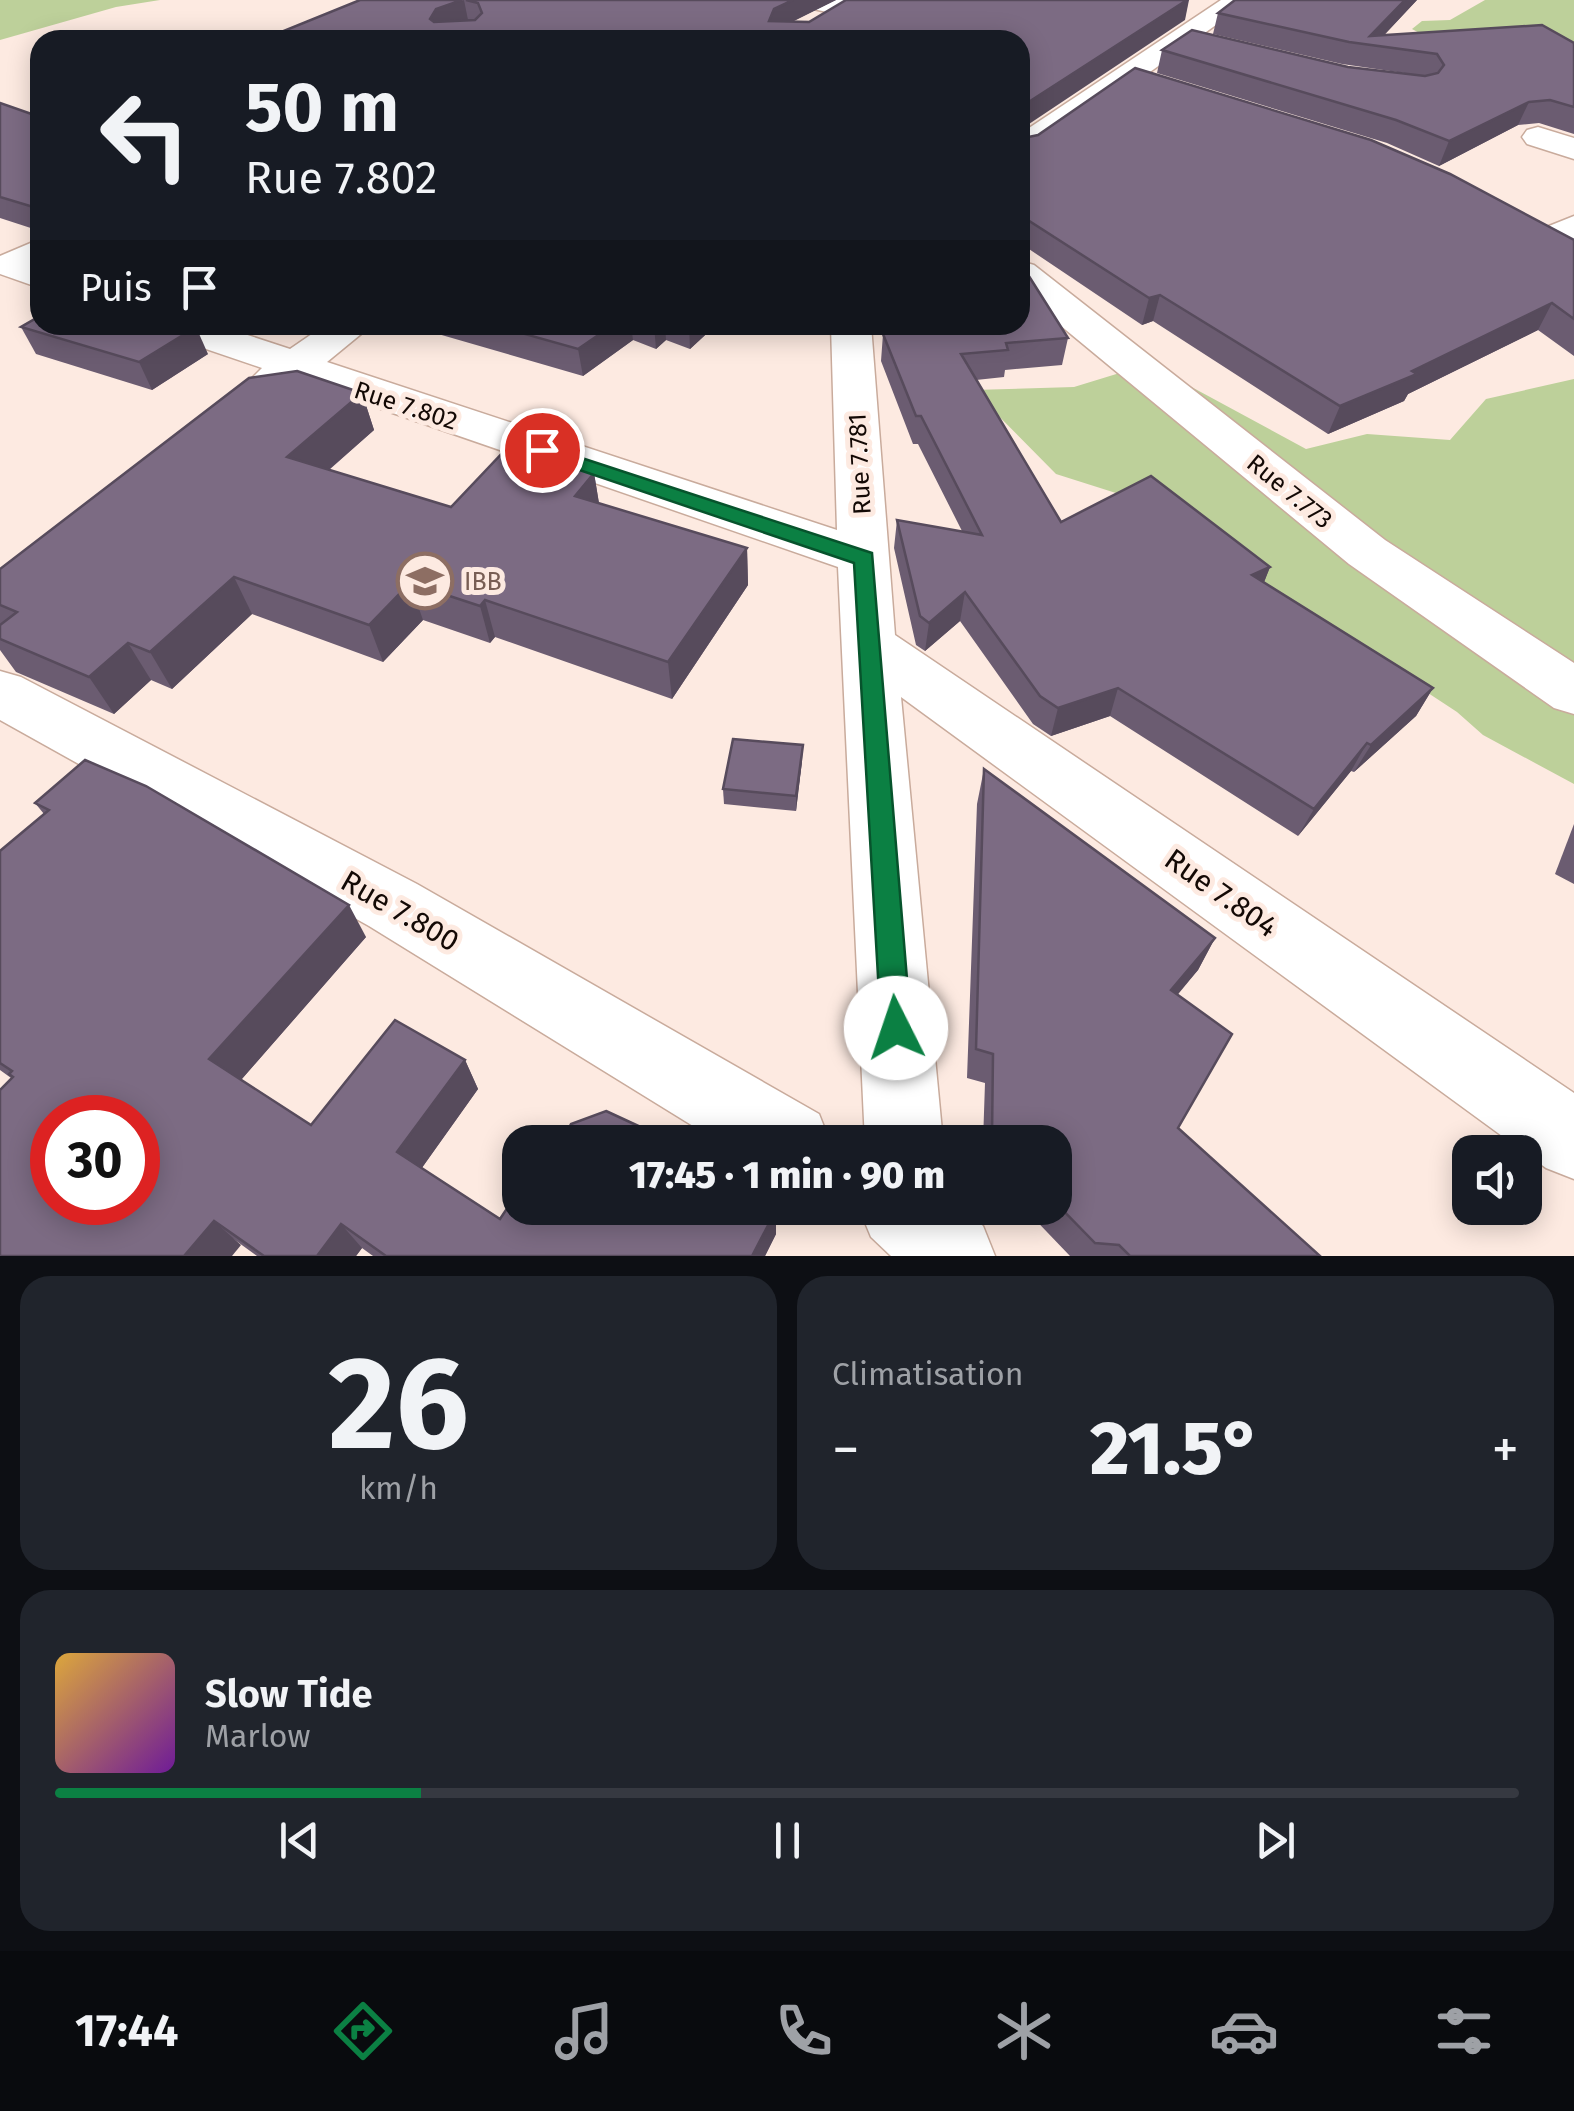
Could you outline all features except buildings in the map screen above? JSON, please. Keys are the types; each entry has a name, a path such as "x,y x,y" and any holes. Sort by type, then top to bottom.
{"street":[{"path":"804,0 854,4"},
{"path":"804,30 854,4"},
{"path":"1184,7 1227,7"},
{"path":"1030,142 1227,7"},
{"path":"1182,38 1217,47"},
{"path":"1128,78 1163,88"},
{"path":"1538,137 1574,149"},
{"name":"Rue 7.773","path":"1030,281 1367,552 1574,692"},
{"name":"Rue 7.802","path":"203,335 865,558"},
{"path":"229,415 337,335"},
{"name":"Rue 7.781","path":"852,335 868,644 906,1125"},
{"name":"Rue 7.804","path":"868,644 1574,1140"},
{"name":"Rue 7.800","path":"0,693 392,905 762,1125"}],"green space":[{"path":"0,0 160,0 116,7 0,40"},
{"path":"1485,0 1574,0 1574,45 1440,44 1412,29 1422,21 1450,20"},
{"path":"1149,364 1306,449 1367,434 1450,440 1486,399 1574,379 1574,784 1483,735 1457,712 1291,603 1160,507 1056,474 973,390 1074,387"}],"place":[{"name":"IBB","path":"425,581"}],"route":[{"path":"542,450 865,558 896,1028"}]}
